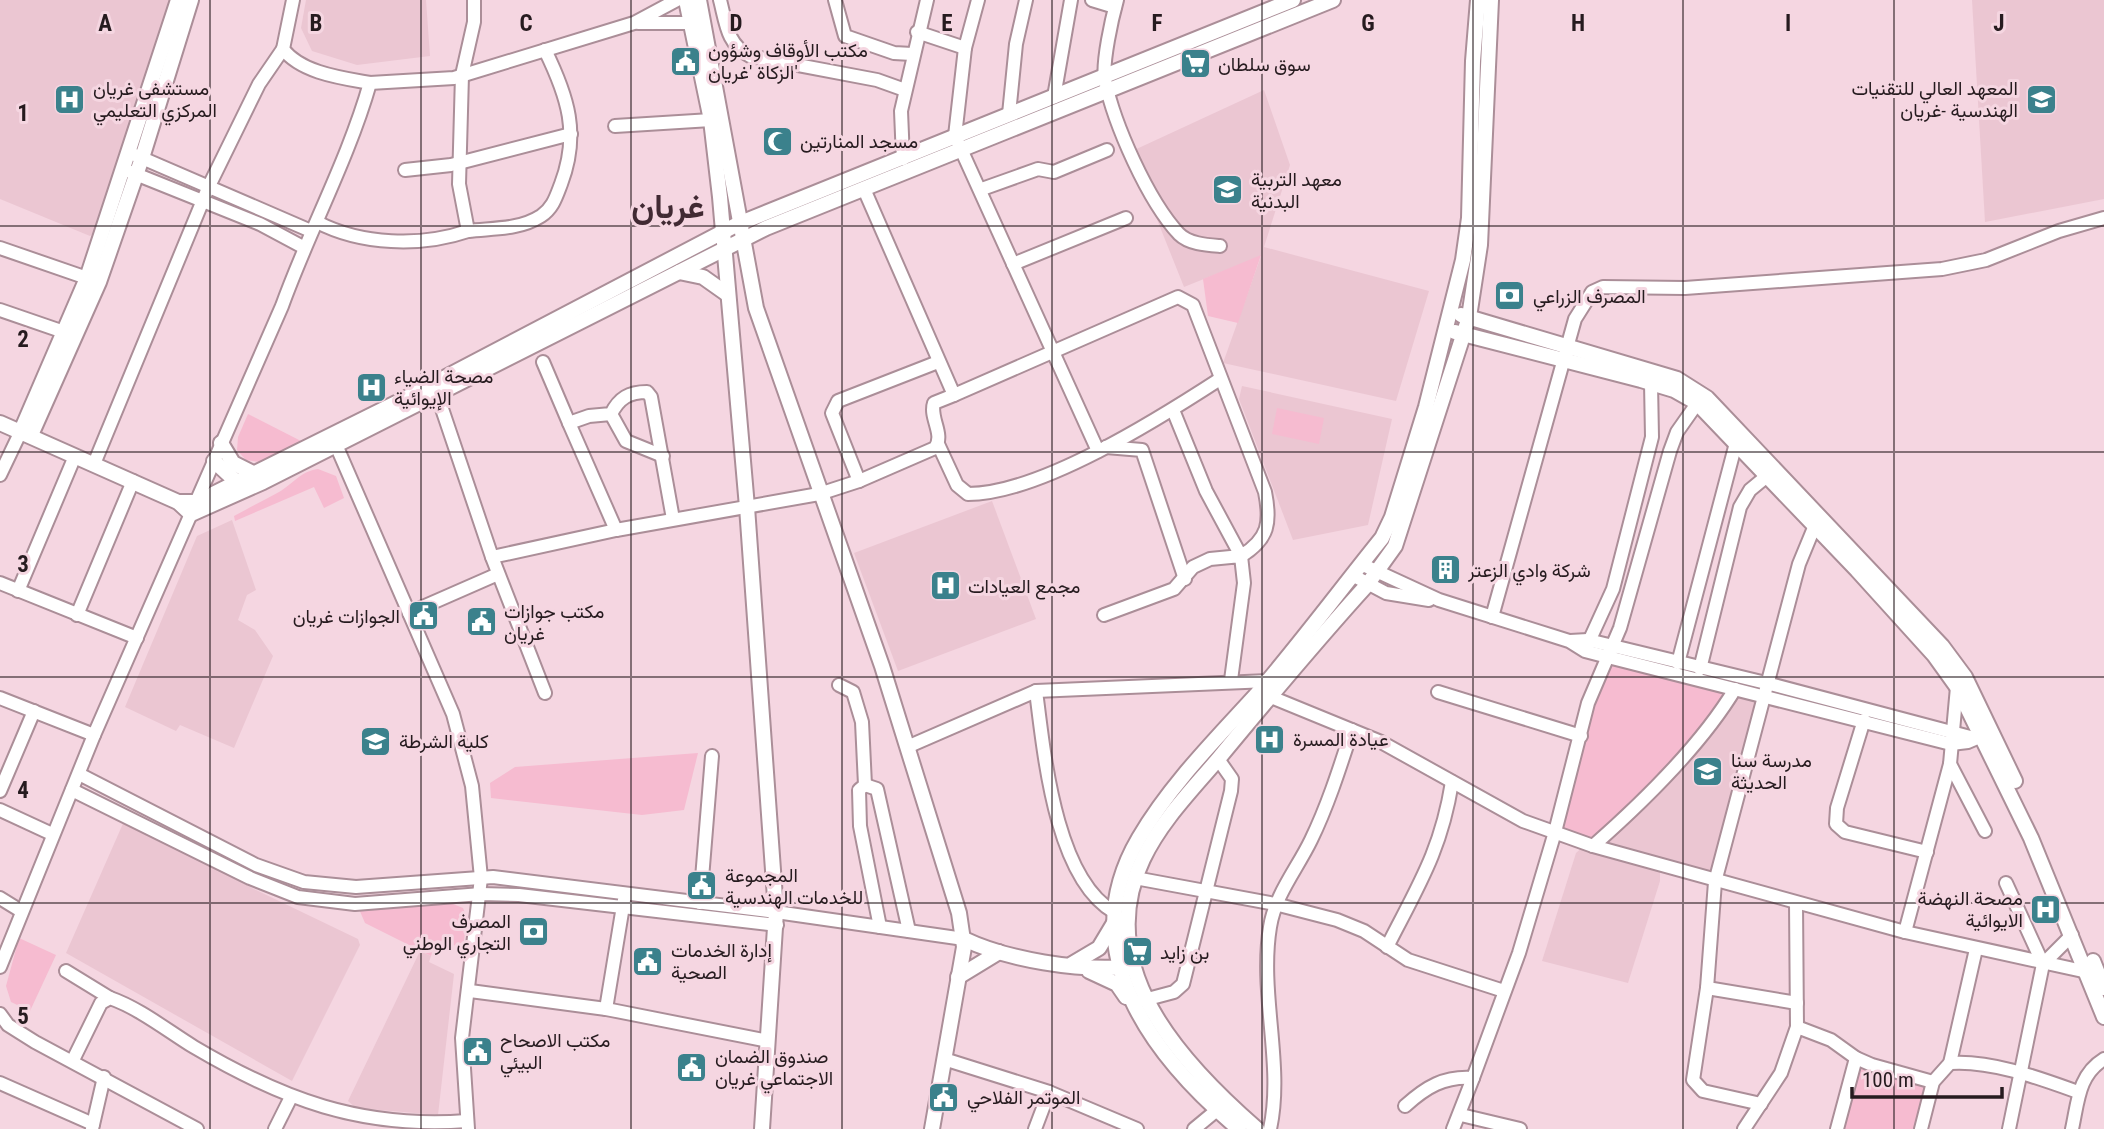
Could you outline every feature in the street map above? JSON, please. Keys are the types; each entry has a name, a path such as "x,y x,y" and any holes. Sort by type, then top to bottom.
{"main road":[{"path":"26,433 99,282 178,0"},
{"path":"136,155 191,0"},
{"path":"686,0 711,120 723,232 747,507 777,918 762,1129"},
{"path":"699,0 722,116 738,224 756,308 819,494 882,666 950,879 964,939 932,1129"},
{"path":"241,486 253,473 437,394 724,249 797,214 864,189 896,166 955,135 1054,97 1107,83 1333,0"},
{"path":"1124,961 1127,921 1135,878 1152,843 1218,759 1372,580 1395,546 1407,514 1465,335 1480,246 1477,150 1478,0"},
{"path":"1074,964 1099,948 1114,917 1126,865 1144,830 1195,764 1268,681 1382,538 1392,517 1451,313 1469,218 1491,0"},
{"path":"0,422 194,508 333,439 738,224 896,166 962,149 1280,2"},
{"path":"26,433 64,332 131,172"},
{"path":"734,197 767,212"},
{"path":"679,272 703,277 727,294"},
{"path":"729,312 756,308"},
{"path":"1451,313 1700,399 1736,443 1771,472"},
{"path":"1447,330 1677,379 1700,399 1942,646 1965,677 1983,735 2093,973 2104,1017"},
{"path":"221,443 233,463 253,473"},
{"path":"214,461 241,486"},
{"path":"1816,520 1934,655 1957,687 2007,785 2072,935 2104,988"},
{"path":"1114,917 1124,961 1138,1001"},
{"path":"964,939 999,952 1074,964 1124,961"},
{"path":"958,976 999,952"},
{"path":"1074,964 1116,985 1138,1001 1192,1066 1239,1129"},
{"path":"1222,1106 1257,1129"}],"street":[{"path":"94,464 202,201 259,84 283,49 293,0"},
{"path":"468,231 459,184 462,75 474,22 474,0"},
{"path":"283,49 290,58 303,65 370,83 454,78 634,23 677,0"},
{"path":"720,0 731,40 738,50 750,56 877,80 905,90"},
{"path":"835,0 845,36 894,53 912,54"},
{"path":"896,166 905,90 917,32 927,0"},
{"path":"978,0 965,48 955,135 982,189 1013,264 1102,449"},
{"path":"1009,114 1016,44 1026,0"},
{"path":"1054,97 1071,0"},
{"path":"1092,0 1116,3 1107,83 1115,117 1155,199 1181,236 1200,244 1220,246"},
{"path":"634,23 691,23"},
{"path":"917,32 965,48"},
{"path":"136,155 208,188 314,226 379,240 425,240 468,231 509,228 548,211 570,158 571,134 563,95 545,50"},
{"path":"0,967 94,735 282,306 303,247 355,132 370,83"},
{"path":"615,126 711,120"},
{"path":"405,170 461,162 571,134"},
{"path":"982,189 1038,169 1054,172 1107,150"},
{"path":"131,172 260,224 303,247"},
{"path":"864,189 954,395"},
{"path":"1013,264 1126,218"},
{"path":"1492,617 1566,354 1583,304 1592,292 1603,287 1685,288 1942,269 1986,260 2059,231 2104,219"},
{"path":"0,248 87,278"},
{"path":"1104,615 1161,596 1185,579 1193,567 1210,559 1241,556 1254,549 1266,533 1269,513 1265,492 1193,304 1178,297 934,403 932,409 938,444 957,485 968,494 1049,473 1102,449 1173,410 1220,379"},
{"path":"0,310 64,332"},
{"path":"543,362 616,530"},
{"path":"859,481 832,413 833,407 838,401 938,362"},
{"path":"1586,645 1613,589 1652,437 1651,383"},
{"path":"611,414 625,396 647,392 651,397 673,519"},
{"path":"437,394 498,574 545,693"},
{"path":"1453,1129 1461,1115 1519,953 1555,832 1592,688 1610,652 1627,606 1670,451 1677,432 1700,399"},
{"path":"1173,410 1206,491 1241,556 1243,596 1231,680"},
{"path":"569,423 589,416 611,414"},
{"path":"611,414 626,441 663,456"},
{"path":"0,475 26,433"},
{"path":"66,971 234,1071 290,1099 373,1124 428,1127 467,1125 462,1060 464,1012 470,991 481,878 467,760 453,714 333,439"},
{"path":"1678,663 1736,443"},
{"path":"492,557 673,519 819,494 859,481 938,444"},
{"path":"1102,449 1142,450 1185,579"},
{"path":"18,591 75,456"},
{"path":"1700,669 1740,507 1744,497 1771,472"},
{"path":"77,615 133,481"},
{"path":"1761,1104 1703,1091 1693,1080 1707,988 1715,882 1768,690 1799,564 1816,520"},
{"path":"1357,569 1406,598 1439,600 1735,690 1768,690 1952,738"},
{"path":"409,613 498,574"},
{"path":"0,583 137,638"},
{"path":"1610,652 1678,663 1864,720 1952,738 1983,735"},
{"path":"907,747 1037,691 1231,680 1268,681"},
{"path":"839,685 853,692 862,722 865,785"},
{"path":"1905,932 1950,764 1957,687"},
{"path":"1593,846 1640,804 1720,713 1735,690"},
{"path":"1037,691 1050,781 1061,824 1076,868 1090,894 1114,917"},
{"path":"1438,692 1581,736"},
{"path":"1271,697 1352,730 1523,821 1593,846 1715,882 1905,932 2093,973"},
{"path":"0,698 94,735"},
{"path":"0,791 34,711"},
{"path":"1864,720 1837,808 1836,824 1845,832 1927,852"},
{"path":"1270,1129 1276,1102 1269,1031 1267,942 1275,904 1311,841 1352,730"},
{"path":"701,903 712,756"},
{"path":"1138,1001 1174,992 1183,984 1232,779 1218,759"},
{"path":"1950,764 1985,831"},
{"path":"79,774 256,865 304,883 333,887 481,878 623,901 880,927 964,939"},
{"path":"1387,947 1427,874 1441,836 1452,782"},
{"path":"865,785 859,790 860,826 880,927"},
{"path":"865,785 877,789 909,931"},
{"path":"72,790 250,878 299,897 344,903 481,894 701,903 777,918"},
{"path":"0,810 52,834"},
{"path":"250,878 256,865"},
{"path":"1135,878 1275,904 1337,920 1364,931 1409,960 1504,991"},
{"path":"2006,883 2043,964"},
{"path":"0,898 21,911"},
{"path":"606,1009 623,901"},
{"path":"1744,1129 1781,1073 1797,1027 1796,903"},
{"path":"2009,1129 2043,964 2072,935"},
{"path":"1921,1129 1933,1082 1950,1063 1976,948"},
{"path":"1707,988 1797,1003"},
{"path":"470,991 606,1009 768,1041"},
{"path":"73,1060 101,1003 110,999"},
{"path":"0,1014 8,1025 35,1042 73,1060 197,1129"},
{"path":"1797,1027 1832,1040 1856,1058 1933,1082"},
{"path":"1837,1129 1856,1058"},
{"path":"944,1059 1049,1092 1122,1126 1137,1129"},
{"path":"2072,1129 2078,1092 2092,1067 2104,1059"},
{"path":"1950,1063 1964,1062 2019,1074 2078,1092"},
{"path":"0,1083 93,1126 104,1077"},
{"path":"1405,1106 1437,1082 1457,1077 1474,1078"},
{"path":"1035,1129 1049,1092"},
{"path":"275,1129 290,1099"},
{"path":"1194,1129 1222,1106"},
{"path":"1461,1115 1520,1129"}],"shaded area":[{"name":"مستشفى غريان المركزي التعليمي","path":"0,0 174,0 97,231 90,236 0,199"},
{"path":"306,0 426,0 430,56 357,65 312,51 301,28"},
{"name":"المعهد العالي للتقنيات الهندسية -غريان","path":"1972,0 2104,0 2104,199 1985,222"},
{"path":"1264,90 1290,165 1264,247 1429,291 1396,401 1223,363 1261,256 1184,287 1130,152"},
{"path":"1261,255 1238,323 1208,316 1203,279"},
{"path":"1242,386 1392,419 1368,525 1293,540 1239,399"},
{"path":"1277,408 1324,418 1319,444 1272,434"},
{"path":"248,414 301,441 260,462 246,460 237,450 238,437"},
{"path":"318,469 336,476 344,498 324,508 314,487 235,521 234,516 279,492 307,472"},
{"name":"مجمع العيادات","path":"992,501 1036,619 898,671 854,553"},
{"path":"232,520 256,590 247,595 238,620 255,630 273,656 234,748 180,725 176,731 125,707 197,536"},
{"path":"1608,658 1734,690 1720,713 1593,845 1556,832 1582,736"},
{"name":"مدرسة سنا الحديثة","path":"1737,694 1757,699 1760,703 1713,872 1605,843"},
{"path":"698,753 684,810 642,815 491,798 490,783 515,767"},
{"path":"125,819 252,888 358,939 360,945 292,1081 66,953"},
{"path":"1586,844 1660,868 1660,881 1628,983 1542,961 1576,853"},
{"path":"443,900 463,908 467,918 463,948 437,940 431,956 365,923 359,909"},
{"path":"19,938 56,955 30,1011 11,1002 6,986"},
{"path":"420,951 431,956 429,962 454,974 438,1115 356,1108 348,1101"},
{"path":"1857,1064 1929,1084 1918,1129 1839,1129"}],"place":[{"name":"مكتب الأوقاف وشؤون الزكاة 'غريان'","path":"685,61"},
{"name":"سوق سلطان","path":"1195,64"},
{"name":"مستشفى غريان المركزي التعليمي","path":"70,99"},
{"name":"المعهد العالي للتقنيات الهندسية -غريان","path":"2041,99"},
{"name":"مسجد المنارتين","path":"777,141"},
{"name":"معهد التربية البدنية","path":"1228,190"},
{"name":"المصرف الزراعي","path":"1510,296"},
{"name":"مصحة الضياء الإيوائية","path":"371,387"},
{"name":"شركة وادي الزعتر","path":"1445,570"},
{"name":"مجمع العيادات","path":"945,586"},
{"name":"الجوازات غريان","path":"423,616"},
{"name":"مكتب جوازات غريان","path":"481,622"},
{"name":"عيادة المسرة","path":"1270,739"},
{"name":"كلية الشرطة","path":"376,741"},
{"name":"مدرسة سنا الحديثة","path":"1708,771"},
{"name":"المجموعة للخدمات الهندسية","path":"702,886"},
{"name":"مصحة النهضة الايوائية","path":"2046,909"},
{"name":"المصرف التجاري الوطني","path":"534,932"},
{"name":"بن زايد","path":"1137,952"},
{"name":"إدارة الخدمات الصحية","path":"648,961"},
{"name":"مكتب الاصحاح البيئي","path":"477,1051"},
{"name":"صندوق الضمان الاجتماعي غريان","path":"692,1067"},
{"name":"الموتمر الفلاحي","path":"944,1097"}],"district":[{"name":"غريان","path":"668,206"}]}
